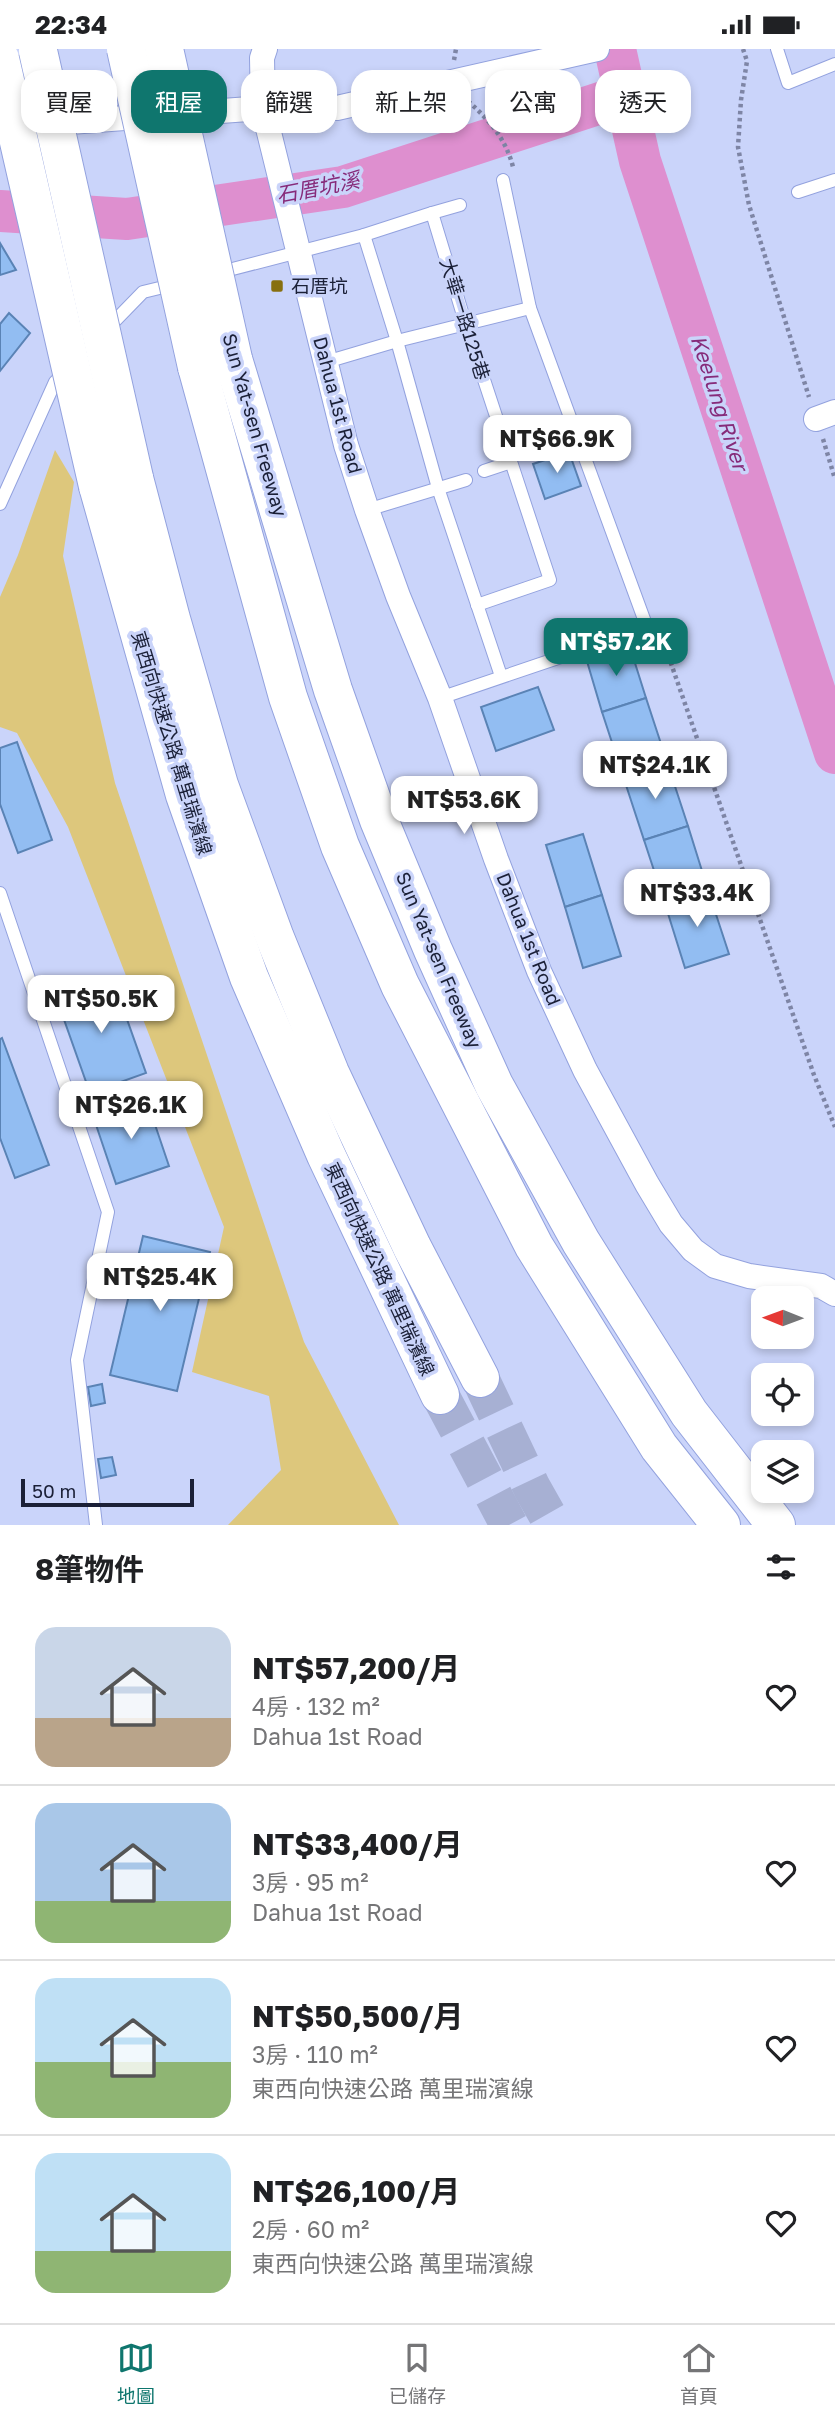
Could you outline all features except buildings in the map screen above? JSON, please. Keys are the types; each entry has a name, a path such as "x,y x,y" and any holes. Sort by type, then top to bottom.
{"highway":[{"name":"Sun Yat-sen Freeway","path":"126,49 215,363 374,807 433,950 494,1085 581,1242 689,1413 776,1525"},
{"name":"Sun Yat-sen Freeway","path":"164,49 215,363 288,697 340,846 400,985 534,1246 659,1447 721,1525"},
{"name":"東西向快速公路 萬里瑞濱線","path":"38,50 134,478 219,785 275,939 335,1086 412,1247 480,1378"},
{"name":"東西向快速公路 萬里瑞濱線","path":"0,59 98,486 185,796 249,977 326,1155 440,1395"}],"street":[{"path":"262,70 265,49"},
{"path":"337,108 597,49"},
{"path":"0,128 241,110"},
{"name":"Dahua 1st Road","path":"268,133 346,445 367,510 398,596 440,698 496,859 539,971 586,1070 671,1224 693,1250 715,1266 749,1276 821,1286 835,1294"}],"lane":[{"path":"777,49 788,83 835,64"},
{"path":"503,180 530,308 652,641"},
{"path":"798,192 834,184"},
{"path":"94,342 143,292 364,235 460,205"},
{"name":"大華一路125巷","path":"432,213 550,580 477,605"},
{"path":"364,235 438,488 502,676"},
{"path":"326,362 397,341 530,308"},
{"path":"0,504 55,382 85,352"},
{"path":"484,471 511,462"},
{"path":"367,510 466,479"},
{"path":"440,698 620,637"},
{"path":"0,893 108,1212 77,1360 96,1525"}],"path":[{"path":"743,49 747,61 738,147 749,205 826,416 835,478"},
{"path":"498,133 511,156"}],"shaded area":[{"path":"55,450 74,482 63,556 115,783 304,1342 399,1525 228,1525 281,1470 269,1396 192,1372 224,1227 68,827 17,733 0,727 0,597 18,555"}],"waterway":[{"name":"Keelung River","path":"615,49 640,161 835,753"},
{"name":"石厝坑溪","path":"0,211 127,219 343,187 595,105"}],"tunnel":[{"path":"480,1378 532,1488 553,1525"},
{"path":"440,1395 509,1525"}],"place":[{"name":"石厝坑","path":"277,286"}]}
